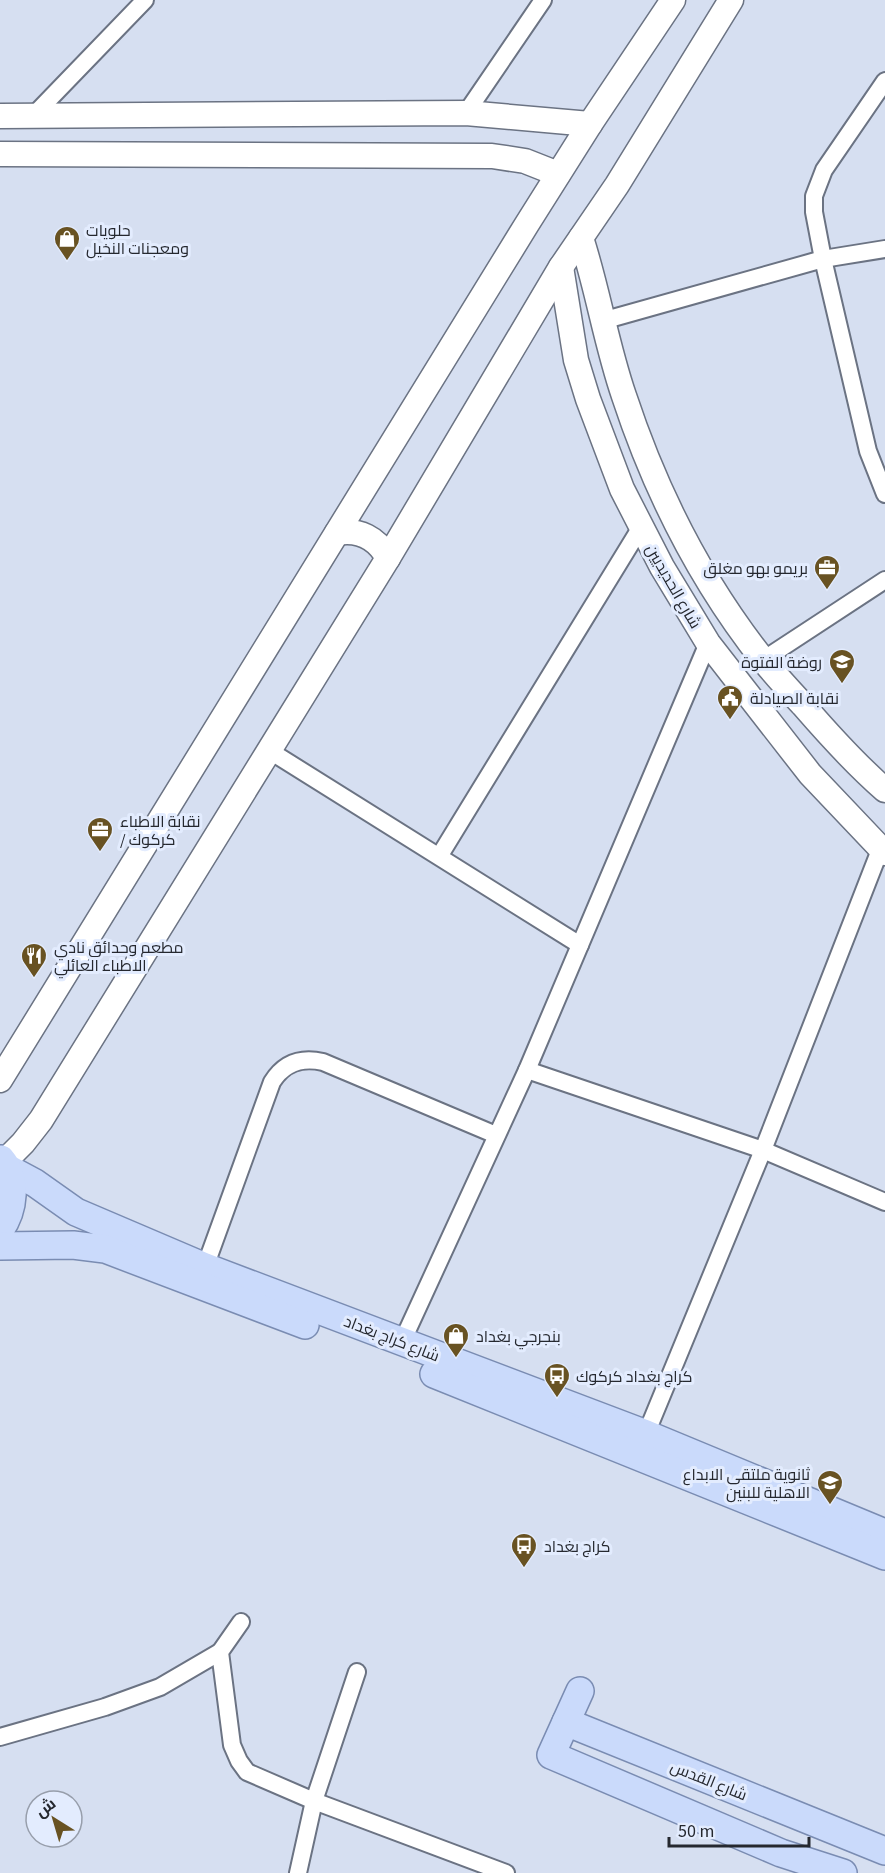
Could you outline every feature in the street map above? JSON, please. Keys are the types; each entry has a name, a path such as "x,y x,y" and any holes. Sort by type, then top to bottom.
{"main road":[{"path":"0,1230 9,1215 13,1194 4,1162"},
{"name":"شارع كراج بغداد","path":"4,1162 88,1218 205,1267 646,1434 885,1535"},
{"name":"شارع كراج بغداد","path":"0,1246 73,1245 121,1254 399,1360 885,1535"},
{"path":"580,1690 551,1755 781,1853 843,1873"},
{"name":"شارع القدس","path":"566,1722 885,1851"}],"street":[{"path":"33,116 145,0"},
{"path":"466,113 543,0"},
{"path":"0,1080 558,174 673,0"},
{"path":"4,1162 41,1120 388,558 561,267 617,184 731,0"},
{"path":"885,81 824,170 814,196 814,212 823,259 868,451 885,494"},
{"path":"0,116 466,113 590,124"},
{"path":"0,154 492,156 525,161 558,174"},
{"name":"شارع الحديديين","path":"581,238 591,267 602,321 624,397 657,481 697,559 719,596 763,660 840,748 885,790"},
{"path":"602,321 823,259 885,249"},
{"name":"شارع الحديديين","path":"561,267 576,360 606,449 640,527 662,567 708,643 810,774 883,852"},
{"path":"440,855 640,527"},
{"path":"337,532 352,532 367,536 379,545 388,558"},
{"path":"763,660 885,580"},
{"path":"402,1342 527,1070 708,643"},
{"path":"810,774 840,748"},
{"path":"270,751 440,855 580,945"},
{"path":"646,1434 883,852"},
{"path":"205,1267 269,1091 278,1074 294,1062 303,1059 323,1062 496,1135"},
{"path":"527,1070 763,1150 885,1202"},
{"path":"0,1737 105,1707 160,1687 220,1653 240,1622"},
{"path":"220,1653 232,1745 239,1761 253,1776 506,1873"},
{"path":"298,1873 314,1801 357,1672"}],"place":[{"name":"حلويات ومعجنات النخيل","path":"67,262"},
{"name":"بريمو بهو مغلق","path":"827,591"},
{"name":"روضة الفتوة","path":"842,685"},
{"name":"نقابة الصيادلة","path":"730,721"},
{"name":"نقابة الاطباء / كركوك","path":"100,853"},
{"name":"مطعم وحدائق نادي الاطباء العائلي","path":"34,979"},
{"name":"بنجرجي بغداد","path":"456,1359"},
{"name":"كراج بغداد كركوك","path":"557,1399"},
{"name":"ثانوية ملتقى الابداع الاهلية للبنين","path":"830,1506"},
{"name":"كراج بغداد","path":"524,1569"}]}
